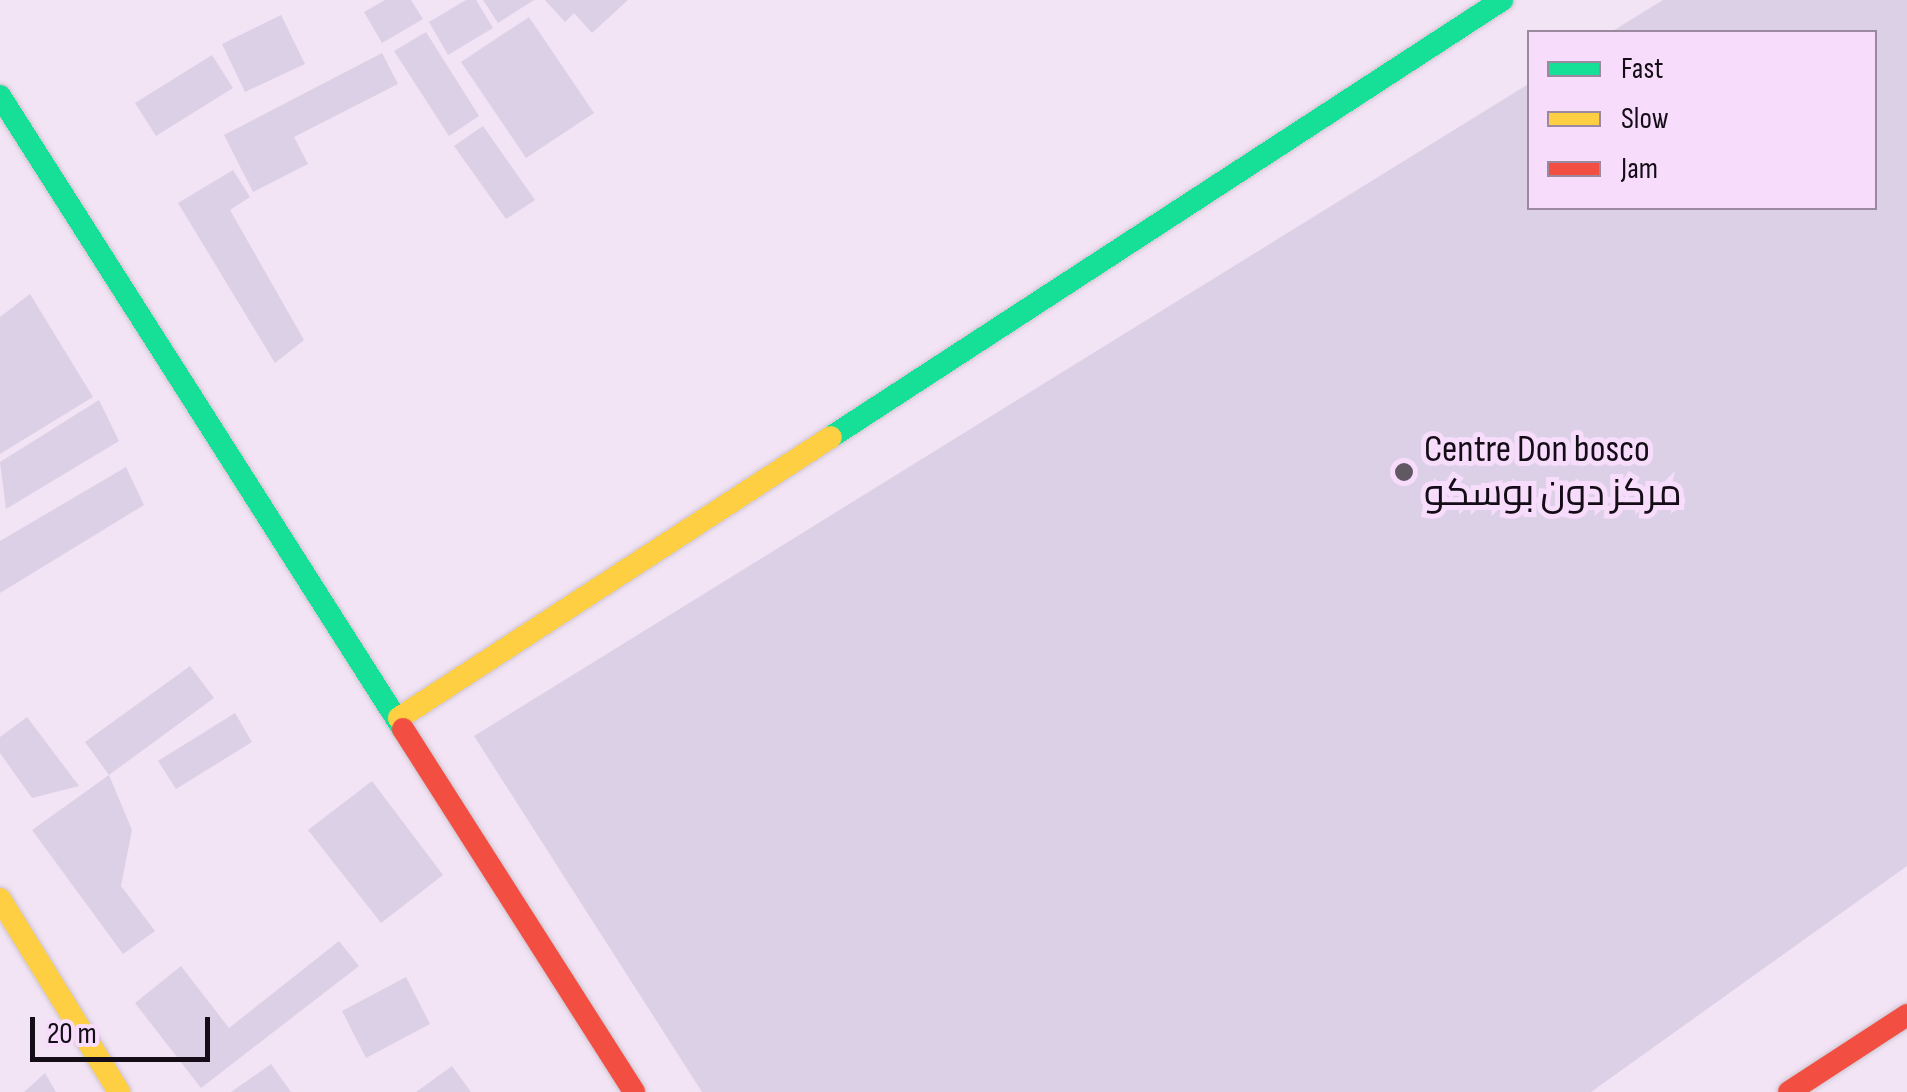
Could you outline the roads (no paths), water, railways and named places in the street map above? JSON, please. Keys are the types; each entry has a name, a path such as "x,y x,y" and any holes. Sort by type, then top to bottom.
{"street":[{"path":"398,718 1502,0"},
{"path":"0,96 634,1092"},
{"path":"0,899 119,1092"},
{"path":"1789,1092 1907,1015"}],"place":[{"name":"Centre Don bosco مركز دون بوسكو","path":"1404,472"}]}
